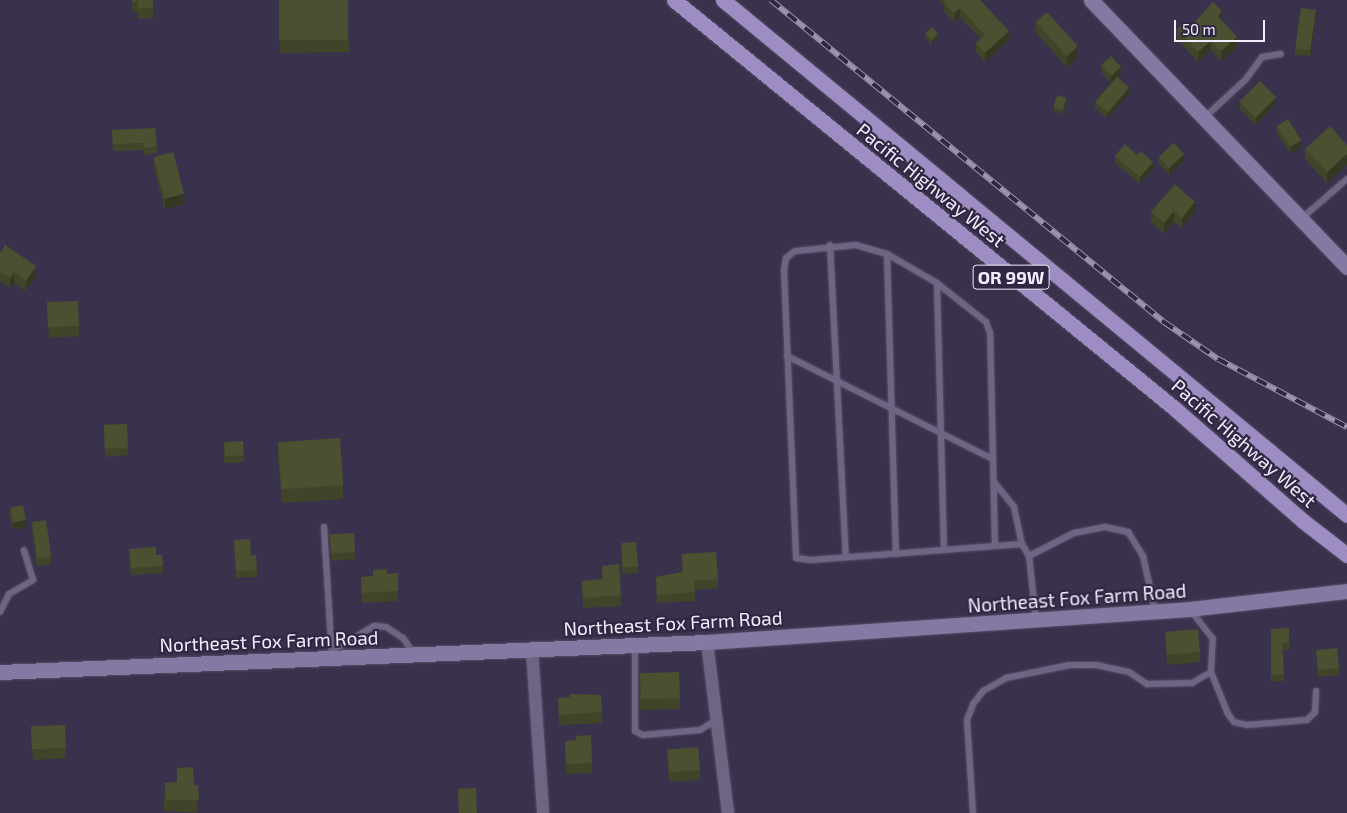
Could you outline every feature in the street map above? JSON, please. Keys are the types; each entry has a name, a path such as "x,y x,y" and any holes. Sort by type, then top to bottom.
{"main road":[{"name":"Pacific Highway West","path":"674,0 1174,408 1303,521 1347,555"},
{"name":"Pacific Highway West","path":"723,0 1347,516"}],"street":[{"path":"1091,0 1347,267"},
{"name":"Northeast Fox Farm Road","path":"0,669 332,655 414,655 707,642 1036,622 1189,609 1347,591"},
{"path":"707,642 728,813"},
{"path":"532,650 543,813"}],"lane":[{"path":"1204,118 1246,79 1262,57 1280,54"},
{"path":"1301,219 1347,179"},
{"path":"830,245 846,557"},
{"path":"995,546 990,333 980,315 937,283 887,254 856,245 830,245 800,250 786,258 787,356 796,558 896,554 1022,544"},
{"path":"887,254 896,554"},
{"path":"937,283 944,550"},
{"path":"787,356 891,406 993,459"},
{"path":"994,482 1014,507 1022,544 1029,556 1036,622"},
{"path":"324,527 332,655"},
{"path":"1029,556 1091,529 1106,527 1128,532 1143,556 1156,612"},
{"path":"0,612 9,594 33,580 24,550"},
{"path":"1189,609 1213,639 1211,672 1228,714 1234,722 1247,726 1307,720 1315,712 1316,691"},
{"path":"332,655 374,626 386,627 403,638 414,655"},
{"path":"635,645 635,730 643,735 700,730 717,719"},
{"path":"974,813 967,720 973,704 983,691 1006,678 1070,665 1096,665 1129,672 1147,684 1192,683 1211,672"}],"building":[{"path":"132,0 153,0 153,8 138,8 138,1 132,2"},
{"path":"279,0 348,0 348,40 279,40"},
{"path":"946,0 980,0 1009,31 985,53 976,43 985,35 960,8 954,13 944,2"},
{"path":"1213,2 1222,11 1218,16 1237,37 1221,51 1211,41 1198,52 1177,29 1186,22 1190,27"},
{"path":"1301,8 1316,10 1310,51 1295,49"},
{"path":"1047,12 1078,46 1067,56 1036,22"},
{"path":"932,27 938,34 932,40 925,34"},
{"path":"1111,56 1121,67 1111,76 1101,65"},
{"path":"1117,77 1129,87 1108,113 1096,102"},
{"path":"1260,81 1276,97 1256,118 1239,102"},
{"path":"1057,95 1067,98 1063,110 1053,107"},
{"path":"1288,119 1301,140 1290,147 1277,126"},
{"path":"1330,126 1347,145 1347,154 1327,172 1305,149"},
{"path":"155,128 157,146 144,148 144,143 113,144 112,130"},
{"path":"1174,143 1184,154 1168,168 1158,157"},
{"path":"1125,144 1137,155 1141,151 1153,162 1140,177 1115,156"},
{"path":"173,152 184,194 165,199 154,157"},
{"path":"1175,184 1195,202 1182,218 1174,211 1164,223 1151,212"},
{"path":"5,245 36,266 26,281 14,272 10,278 0,271 0,253"},
{"path":"78,301 79,326 48,327 47,302"},
{"path":"127,424 128,448 105,449 104,425"},
{"path":"340,438 343,485 281,489 278,442"},
{"path":"243,441 244,455 225,456 224,442"},
{"path":"23,505 26,520 13,522 10,507"},
{"path":"46,520 51,557 37,559 32,522"},
{"path":"354,533 355,552 331,553 330,534"},
{"path":"250,539 251,556 256,555 257,570 236,571 234,540"},
{"path":"636,542 638,566 623,567 621,543"},
{"path":"156,547 156,555 162,555 163,566 131,568 129,549"},
{"path":"716,552 718,579 694,581 695,592 657,595 656,577 683,572 682,554"},
{"path":"619,564 621,595 583,598 582,581 603,579 602,566"},
{"path":"387,569 387,574 398,573 398,591 362,593 361,577 373,576 373,570"},
{"path":"1289,628 1289,643 1282,643 1284,674 1271,675 1271,629"},
{"path":"1198,629 1200,652 1167,655 1165,632"},
{"path":"1337,648 1339,668 1318,670 1316,650"},
{"path":"679,672 680,698 641,699 640,673"},
{"path":"570,694 601,695 602,712 559,715 558,698 570,697"},
{"path":"65,725 66,748 32,749 31,726"},
{"path":"591,735 592,763 566,764 565,741 576,740 576,736"},
{"path":"698,747 700,770 669,773 667,750"},
{"path":"193,767 194,785 198,785 199,800 166,800 165,783 177,782 177,768"},
{"path":"476,788 477,813 459,813 458,789"}],"railway":[{"path":"771,0 1164,322 1218,359 1347,427"}]}
